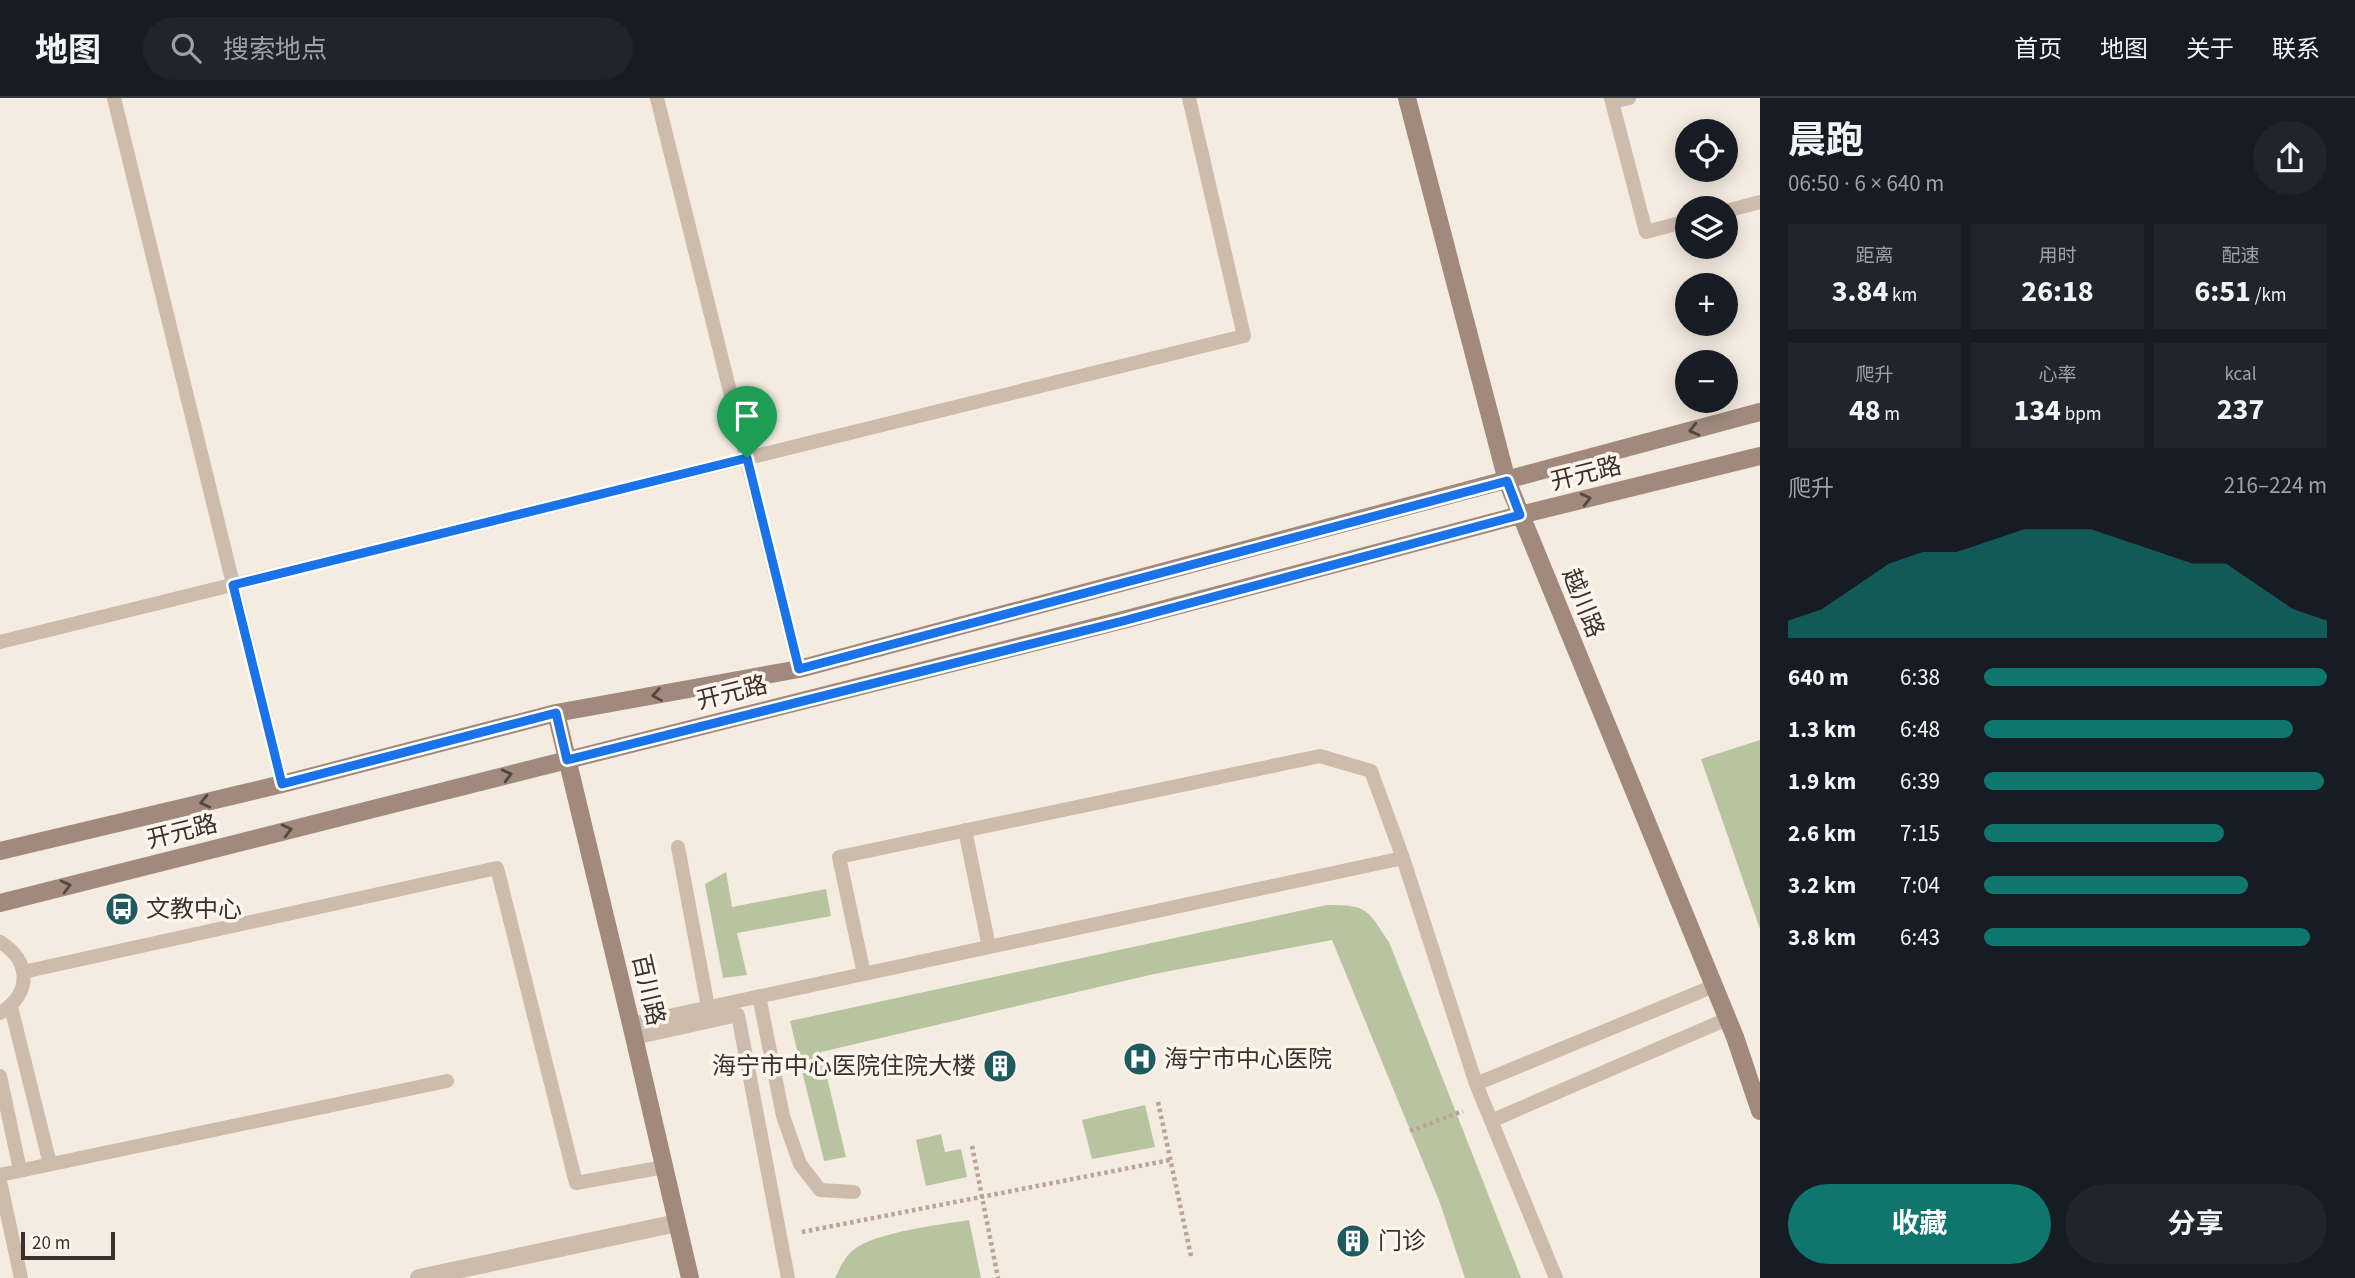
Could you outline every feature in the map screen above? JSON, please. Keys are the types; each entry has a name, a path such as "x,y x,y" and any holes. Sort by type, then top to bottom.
{"main road":[{"name":"越川路","path":"1407,98 1507,481 1714,986 1760,1111"},
{"name":"开元路","path":"0,851 282,784 556,713 799,669 1760,412"},
{"name":"开元路","path":"0,903 1123,621 1520,515 1760,456"},
{"name":"百川路","path":"556,713 690,1278"}],"street":[{"path":"419,1278 677,1223"}],"lane":[{"path":"114,98 282,784"},
{"path":"657,98 799,669"},
{"path":"0,642 1244,336 1189,98"},
{"path":"1629,98 1612,100 1646,232 1675,224"},
{"path":"1738,208 1760,202"},
{"path":"864,974 839,857 1320,756 1371,771 1403,858 1476,1084 1556,1278"},
{"path":"965,830 989,947"},
{"path":"678,847 708,1007"},
{"path":"633,1031 708,1007 1403,858"},
{"path":"23,972 497,868 576,1183 664,1167"},
{"path":"0,942 12,950 23,972 19,997 5,1010 50,1164"},
{"path":"1476,1084 1714,986"},
{"path":"759,996 783,1116 800,1164 820,1190 854,1192"},
{"path":"633,1031 738,1015 788,1278"},
{"path":"1491,1121 1727,1019"},
{"path":"0,1076 20,1170"},
{"path":"0,1175 447,1081"},
{"path":"0,1181 21,1278"}],"path":[{"path":"1157,1102 1191,1256"},
{"path":"1410,1130 1484,1103"},
{"path":"972,1146 998,1278"},
{"path":"780,1236 1170,1160"}],"green space":[{"path":"1760,740 1760,929 1701,759"},
{"path":"726,872 732,907 826,889 831,916 737,933 747,975 723,978 705,884"},
{"path":"1327,905 1351,906 1365,911 1389,942 1521,1278 1465,1278 1440,1203 1332,940 1154,974 821,1052 846,1157 824,1161 790,1021"},
{"path":"1145,1105 1155,1147 1092,1159 1082,1120"},
{"path":"941,1134 945,1152 961,1149 967,1177 926,1186 916,1140"},
{"path":"969,1220 981,1278 835,1278 842,1263 862,1244 908,1230"}],"place":[{"name":"文教中心","path":"122,909"},
{"name":"海宁市中心医院","path":"1140,1059"},
{"name":"海宁市中心医院住院大楼","path":"1000,1066"},
{"name":"门诊","path":"1353,1241"}],"route":[{"path":"747,458 799,669 1507,481 1520,515 1123,621 567,760 556,713 282,784 233,585 747,458"}]}
